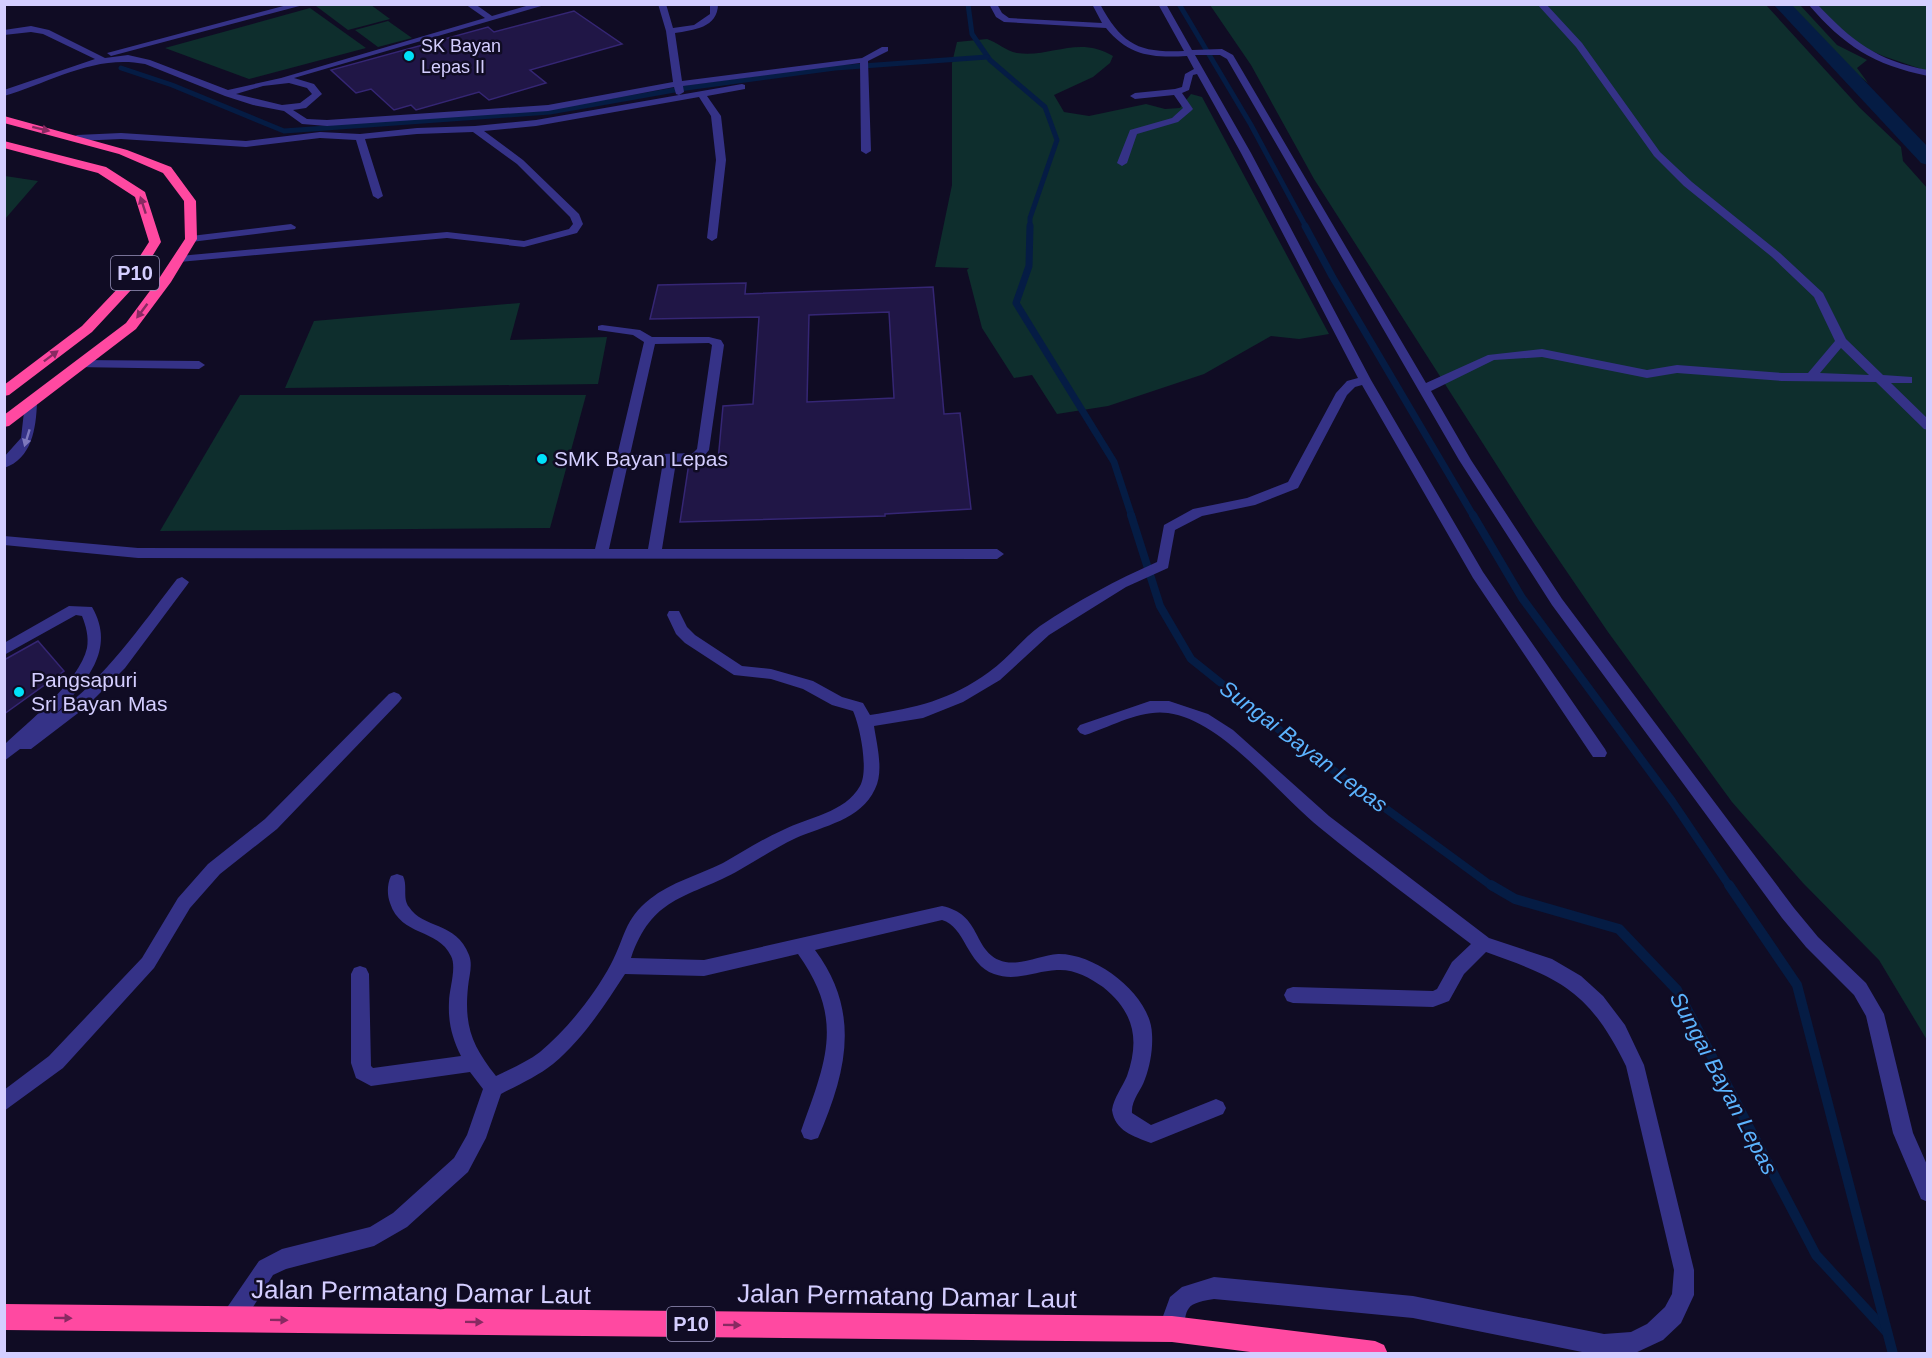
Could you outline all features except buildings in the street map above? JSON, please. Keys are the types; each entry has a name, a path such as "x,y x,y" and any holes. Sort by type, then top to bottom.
{"highway":[{"path":"4,119 123,152 167,170 190,201 191,239"},
{"name":"P10","path":"4,144 102,170 141,195 155,242 127,286 87,329 4,392"},
{"name":"P10","path":"4,423 131,326 191,239"},
{"name":"Jalan Permatang Damar Laut","path":"4,1317 1172,1329 1375,1353"}],"street":[{"path":"4,93 103,59 251,14 303,4"},
{"path":"229,93 544,4"},
{"path":"662,4 670,31 679,90"},
{"path":"670,31 703,24 714,14 714,4"},
{"path":"993,4 999,15 1007,20 1105,26"},
{"path":"1096,4 1105,26 1127,45 1139,51 1153,56 1217,52 1227,53 1230,57 1465,460 1557,603 1788,913 1812,942 1860,989 1875,1014 1903,1133 1928,1192"},
{"path":"1161,4 1192,53 1198,70 1246,153 1365,380 1478,575 1599,753"},
{"path":"1541,4 1579,45 1658,154 1688,184 1776,255 1819,295 1841,341 1928,426"},
{"path":"1812,4 1848,42 1864,54 1889,64 1928,73"},
{"path":"470,5 491,19"},
{"path":"4,33 35,29 54,35 76,48 103,59 126,58 148,61 261,105 288,110 305,122 324,129 360,137 536,123 679,90 700,94 742,87"},
{"path":"77,138 121,136 246,144 324,129 548,108 864,65 885,49"},
{"path":"864,65 866,151"},
{"path":"1136,96 1177,92 1186,88 1190,74 1198,70"},
{"path":"276,80 305,83 317,94 308,104 288,110"},
{"path":"1122,163 1133,132 1175,120 1188,110 1177,92"},
{"path":"700,94 716,116 721,160 712,238"},
{"path":"179,259 447,235 525,244 573,231 578,224 575,216 520,162 475,129"},
{"path":"360,137 362,150 378,196"},
{"path":"191,239 291,227"},
{"path":"602,328 636,332 650,341 709,340 717,342 718,345 703,450 696,457 624,459"},
{"path":"601,554 650,341"},
{"path":"1811,376 1841,341"},
{"path":"1424,389 1492,357 1542,353 1647,374 1677,369 1782,377 1877,377 1908,380"},
{"path":"79,364 199,365"},
{"path":"866,722 923,711 958,698 994,676 1044,632 1121,584 1163,565 1169,528 1198,512 1250,502 1293,485 1342,393 1351,384 1365,380"},
{"path":"4,464 23,449 29,432 31,403"},
{"path":"654,553 670,458"},
{"path":"4,540 138,553 997,554"},
{"path":"4,761 81,703 120,664 182,582"},
{"path":"4,650 74,610 87,611 93,623 94,650 70,688 4,755"},
{"path":"232,1320 266,1268 282,1259 374,1236 400,1221 461,1165 476,1138 486,1104 494,1088 545,1059 573,1032 597,1002 620,966 630,937 641,918 657,903 679,890 728,868 789,834 839,814 855,804 868,788 872,774 866,722 858,707 837,701 808,685 771,674 739,671 690,639 681,630 674,615"},
{"path":"4,1102 56,1062 148,963 184,903 214,869 271,824 394,698"},
{"path":"1085,729 1150,707 1169,707 1203,718 1228,734 1323,821 1483,943 1546,965 1575,982 1597,1002 1618,1031 1635,1065 1684,1269 1683,1295 1673,1315 1655,1332 1632,1343 1604,1345 1413,1307 1214,1288 1195,1290 1180,1301 1172,1317 1172,1329"},
{"path":"397,881 395,896 399,910 450,941 458,950 463,964 458,988 458,1022 462,1043 473,1063 494,1088"},
{"path":"620,966 704,968 942,913 951,913 957,918 982,957 992,966 1008,970 1065,962 1089,969 1108,979 1122,992 1143,1027 1142,1048 1135,1080 1123,1104 1122,1113 1126,1121 1137,1129 1151,1134 1216,1108"},
{"path":"1293,995 1433,999 1443,995 1458,968 1483,943"},
{"path":"802,946 818,964 829,987 838,1024 836,1055 811,1131"},
{"path":"360,974 360,1062 363,1072 371,1077 473,1063"}],"green space":[{"path":"371,5 390,19 348,30 316,6"},
{"path":"1210,5 1766,5 1860,108 1901,147 1903,161 1928,189 1927,1040 1879,960 1803,883 1732,802 1608,632 1535,525 1314,179 1251,65"},
{"path":"1789,5 1800,5 1837,45 1867,60 1857,68 1868,83 1839,59"},
{"path":"1814,5 1927,5 1927,71 1883,56 1850,41"},
{"path":"310,8 366,48 249,79 165,48"},
{"path":"388,21 412,38 378,47 355,30"},
{"path":"987,39 1017,53 1041,53 1065,48 1088,47 1113,56 1110,63 1093,77 1054,95 1064,112 1089,116 1146,104 1165,109 1180,108 1191,94 1202,97 1329,334 1299,339 1271,336 1204,374 1108,406 1057,414 1032,375 1014,378 982,328 967,270 969,268 935,267 952,185 952,63 957,42"},
{"path":"4,176 38,181 5,219"},
{"path":"520,303 510,340 607,337 598,384 285,388 314,321"},
{"path":"240,395 586,395 550,528 160,531"}],"waterway":[{"name":"Sungai Bayan Lepas","path":"968,4 972,34 990,60 1045,107 1057,140 1030,218 1030,226"},
{"path":"1179,4 1251,125 1306,227"},
{"path":"1781,4 1928,159"},
{"path":"121,68 172,85 284,131 550,112 686,88 835,68 987,57"},
{"name":"Sungai Bayan Lepas","path":"1030,226 1029,266 1016,303 1114,462 1132,517"},
{"path":"1305,226 1474,517"},
{"name":"Sungai Bayan Lepas","path":"1131,515 1160,606 1191,659 1292,740 1493,887"},
{"path":"1473,515 1522,598 1672,801 1730,887"},
{"name":"Sungai Bayan Lepas","path":"1491,885 1515,899 1619,929 1677,990 1816,1255 1887,1332"},
{"path":"1729,885 1797,985 1893,1354"}],"place":[{"name":"SK Bayan Lepas II","path":"409,56"},
{"name":"SMK Bayan Lepas","path":"542,459"},
{"name":"Pangsapuri Sri Bayan Mas","path":"19,692"}]}
